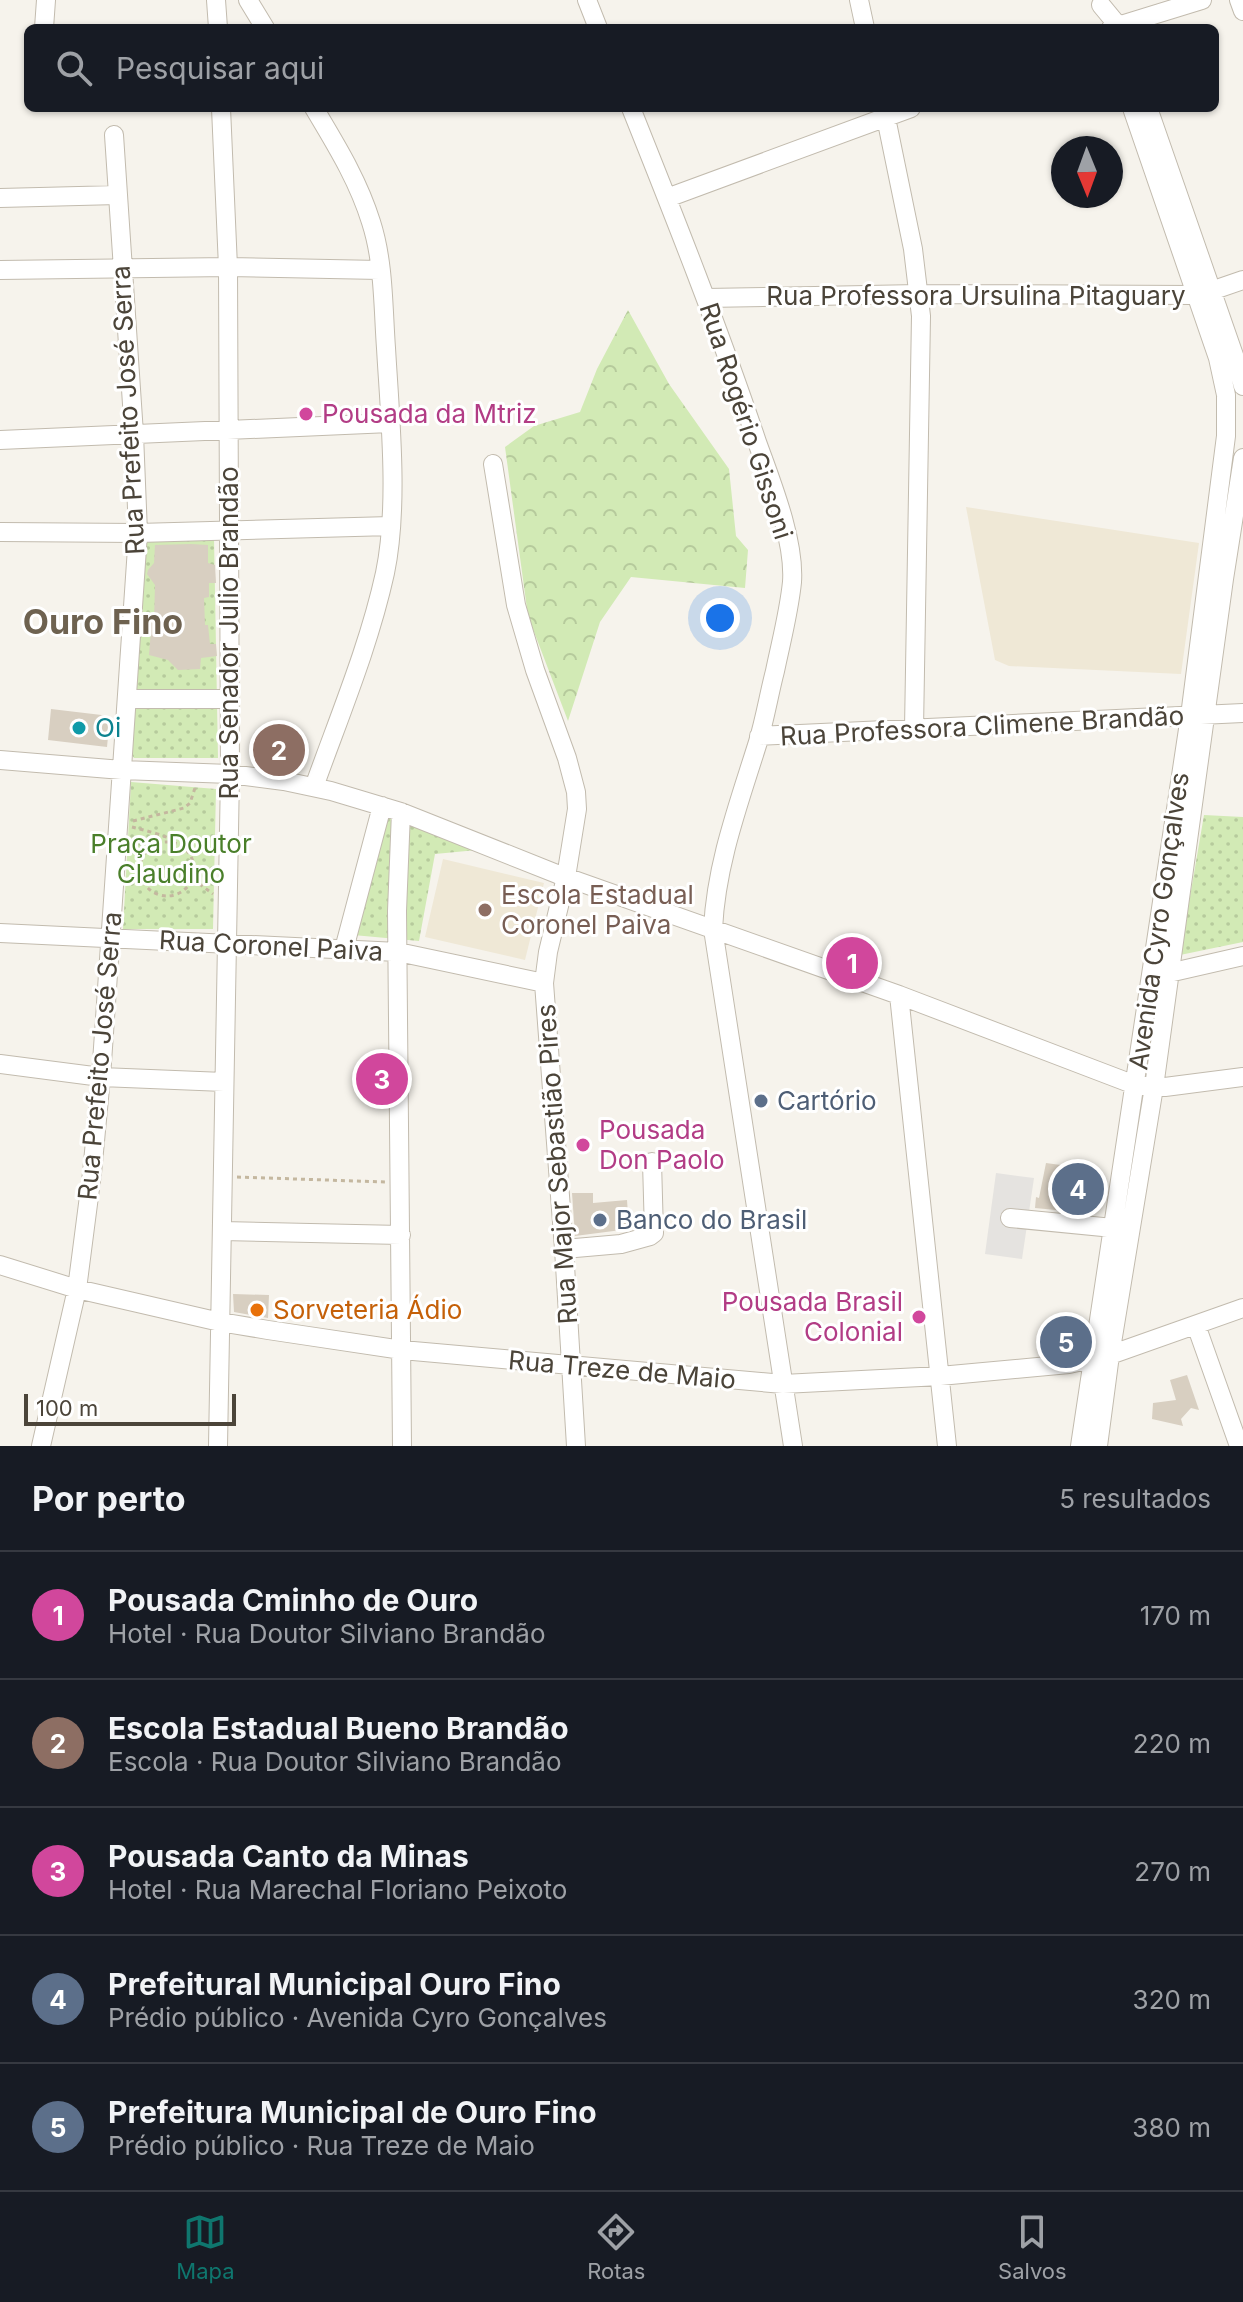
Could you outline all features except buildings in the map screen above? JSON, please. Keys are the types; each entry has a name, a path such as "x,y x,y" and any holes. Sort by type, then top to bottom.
{"street":[{"path":"44,24 46,0"},
{"path":"216,0 218,24"},
{"path":"248,0 263,24"},
{"path":"587,0 596,24"},
{"path":"859,0 864,24"},
{"path":"1124,24 1202,0"},
{"path":"1239,0 1243,11"},
{"path":"1100,2 1112,24"},
{"name":"Rua Senador Julio Brandão","path":"218,1446 230,774 228,267 221,112"},
{"path":"314,787 371,626 386,569 391,526 390,423 380,270 373,225 359,189 316,112"},
{"name":"Rua Rogério Gissoni","path":"633,112 706,298 777,501 791,560 787,618 759,736 718,880 713,929 793,1446"},
{"path":"1134,112 1162,174 1203,293 1236,361 1243,386"},
{"path":"1149,112 1162,174"},
{"path":"667,198 885,113 919,294 922,343 914,729"},
{"name":"Rua Prefeito José Serra","path":"41,1446 77,1289 92,1173 138,533 114,135"},
{"path":"0,198 118,195"},
{"path":"0,270 228,267 380,270"},
{"name":"Rua Professora Ursulina Pitaguary","path":"706,298 1203,293 1243,280"},
{"name":"Avenida Cyro Gonçalves","path":"1080,1446 1113,1228 1169,973 1217,578 1225,459 1234,398 1218,358 1203,293"},
{"path":"0,440 390,423"},
{"name":"Avenida Cyro Gonçalves","path":"1217,578 1243,458"},
{"name":"Rua Major Sebastião Pires","path":"493,464 516,605 576,792 577,809 566,877 544,983 576,1446"},
{"path":"0,532 138,533 391,526"},
{"path":"127,699 230,699"},
{"name":"Rua Professora Climene Brandão","path":"759,736 1243,713"},
{"name":"Avenida Cyro Gonçalves","path":"1098,1446 1145,1086 1149,977 1198,716"},
{"path":"0,760 122,770 230,774 314,787 401,812 566,877 1145,1086 1243,1077"},
{"path":"344,949 382,806"},
{"path":"401,812 398,952 402,1446"},
{"name":"Rua Coronel Paiva","path":"0,933 398,952 544,983"},
{"path":"1149,977 1243,956"},
{"path":"899,995 947,1446"},
{"path":"0,1064 101,1077 224,1082"},
{"path":"564,1249 621,1244 654,1233 652,1162"},
{"path":"1010,1218 1113,1228"},
{"path":"222,1231 401,1235"},
{"name":"Rua Treze de Maio","path":"0,1265 77,1289 220,1322 402,1350 783,1384 940,1376 1091,1360 1243,1308"},
{"path":"1196,1325 1239,1446"}],"path":[{"path":"119,824 184,808 195,791 193,773"},
{"path":"119,824 169,837 179,845 191,856 194,864 192,878 186,888 170,896 160,895 145,885 141,876 142,858 162,842 179,845"},
{"path":"192,878 228,906"},
{"path":"222,1177 401,1183"}],"shaded area":[{"path":"966,507 1199,543 1181,674 1009,666 995,660"},
{"path":"256,732 303,735 306,761 302,761 302,765 253,761 252,744 255,743"},
{"name":"Escola Estadual Coronel Paiva","path":"443,859 544,883 525,960 425,937"},
{"path":"996,1173 1034,1178 1022,1259 985,1254"}],"green space":[{"path":"628,310 669,384 729,469 736,536 748,550 745,588 631,577 600,622 568,721 528,616 505,447 534,426 580,412 597,369"},
{"path":"214,537 218,758 134,758 129,751 141,538"},
{"name":"Praça Doutor Claudino","path":"131,782 216,789 213,929 123,929"},
{"path":"387,814 477,850 435,854 419,941 353,935"},
{"path":"1204,815 1243,817 1243,942 1180,955"}],"place":[{"name":"Pousada da Mtriz","path":"306,414"},
{"name":"Oi","path":"79,728"},
{"name":"Escola Estadual Bueno Brandão","path":"279,750"},
{"name":"Escola Estadual Coronel Paiva","path":"485,910"},
{"name":"Pousada Cminho de Ouro","path":"852,963"},
{"name":"Pousada Canto da Minas","path":"382,1079"},
{"name":"Cartório","path":"761,1101"},
{"name":"Pousada Don Paolo","path":"583,1145"},
{"name":"Prefeitural Municipal Ouro Fino","path":"1078,1189"},
{"name":"Banco do Brasil","path":"600,1220"},
{"name":"Sorveteria Ádio","path":"257,1310"},
{"name":"Pousada Brasil Colonial","path":"919,1317"},
{"name":"Prefeitura Municipal de Ouro Fino","path":"1066,1342"}],"district":[{"name":"Ouro Fino","path":"103,622"}]}
